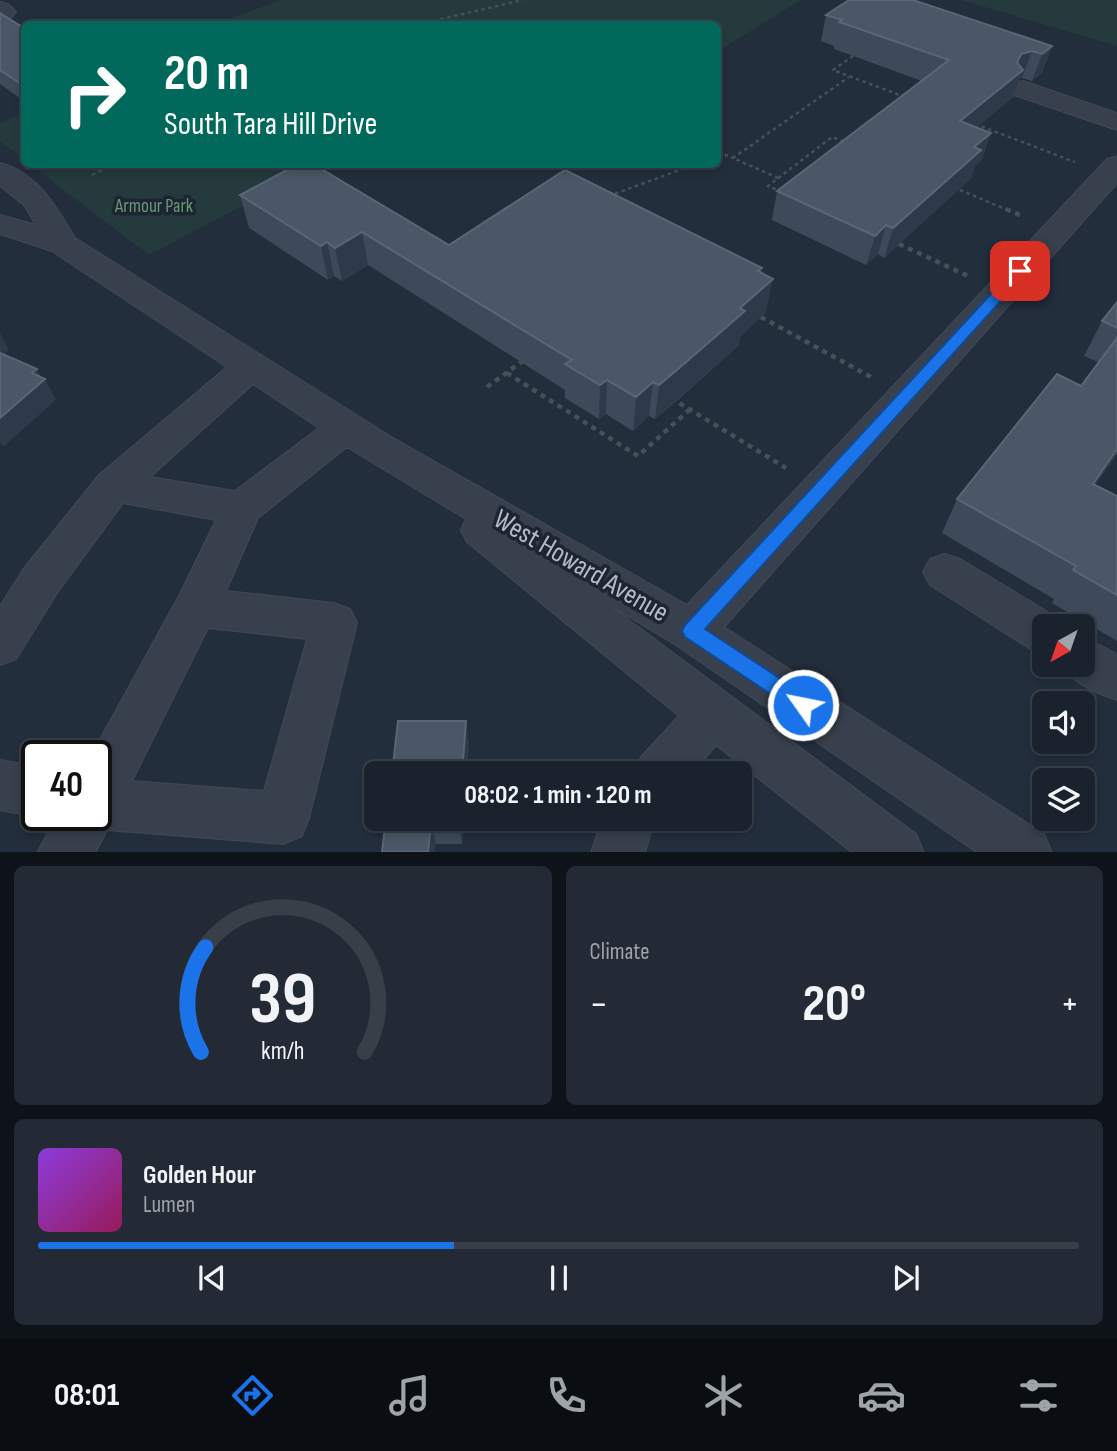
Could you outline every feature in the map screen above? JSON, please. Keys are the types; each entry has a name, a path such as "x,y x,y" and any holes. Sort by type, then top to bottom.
{"street":[{"path":"1023,89 1117,122"},
{"path":"692,631 1113,170"},
{"name":"West Howard Avenue","path":"0,172 36,199 63,244"},
{"name":"West Howard Avenue","path":"0,223 63,244 363,438 692,631 1025,852"},
{"path":"0,645 41,580 113,486 252,365"},
{"path":"112,771 196,607 242,508 363,438"},
{"name":"West Howard Avenue","path":"363,438 882,848"},
{"path":"113,486 242,508"},
{"path":"945,572 1032,626"},
{"path":"112,803 283,818 334,623 196,607"},
{"path":"1096,666 1117,679"},
{"path":"671,761 713,713"},
{"path":"0,785 21,789"},
{"path":"64,852 77,831"},
{"path":"618,852 624,831"}],"path":[{"path":"433,21 523,0"},
{"path":"853,56 833,70 915,101"},
{"path":"733,158 850,77"},
{"path":"967,121 1113,170"},
{"path":"788,195 768,186 832,137 852,145"},
{"path":"721,157 726,155 778,178"},
{"path":"92,175 106,168"},
{"path":"605,194 617,193 685,168"},
{"path":"960,190 1056,231"},
{"path":"899,244 1002,291"},
{"path":"761,317 906,396"},
{"path":"487,387 528,357"},
{"path":"506,373 638,456 689,410"},
{"path":"670,397 821,489"}],"green space":[{"path":"280,0 801,0 721,49 721,21 225,21"},
{"path":"961,0 1117,0 1117,46"},
{"path":"21,114 21,158 0,141 0,123"},
{"name":"Armour Park","path":"35,168 313,168 149,255"}],"building":[{"path":"849,0 913,0 1052,46 1042,54 1032,51 1021,54 1017,63 1023,70 960,121 991,133 974,147 981,150 893,228 886,225 875,236 777,191 949,60 839,22 842,20 826,15"},
{"path":"0,13 21,26 21,84 0,70"},
{"path":"291,168 320,168 449,245 565,170 762,268 758,271 773,279 740,308 745,311 685,363 659,385 653,382 636,397 607,380 600,385 565,364 572,360 362,232 335,248 327,242 321,246 240,195"},
{"path":"1117,302 1117,328 1102,321"},
{"path":"1117,338 1117,449 1093,484 1117,496 1117,595 1073,570 1076,566 957,499 1057,374 1081,386"},
{"path":"0,353 37,369 32,373 45,379 0,418"},
{"path":"398,721 466,721 463,761 393,761"},
{"path":"385,831 430,831 428,852 382,852"}],"route":[{"path":"803,705 692,631 1020,271"}]}
